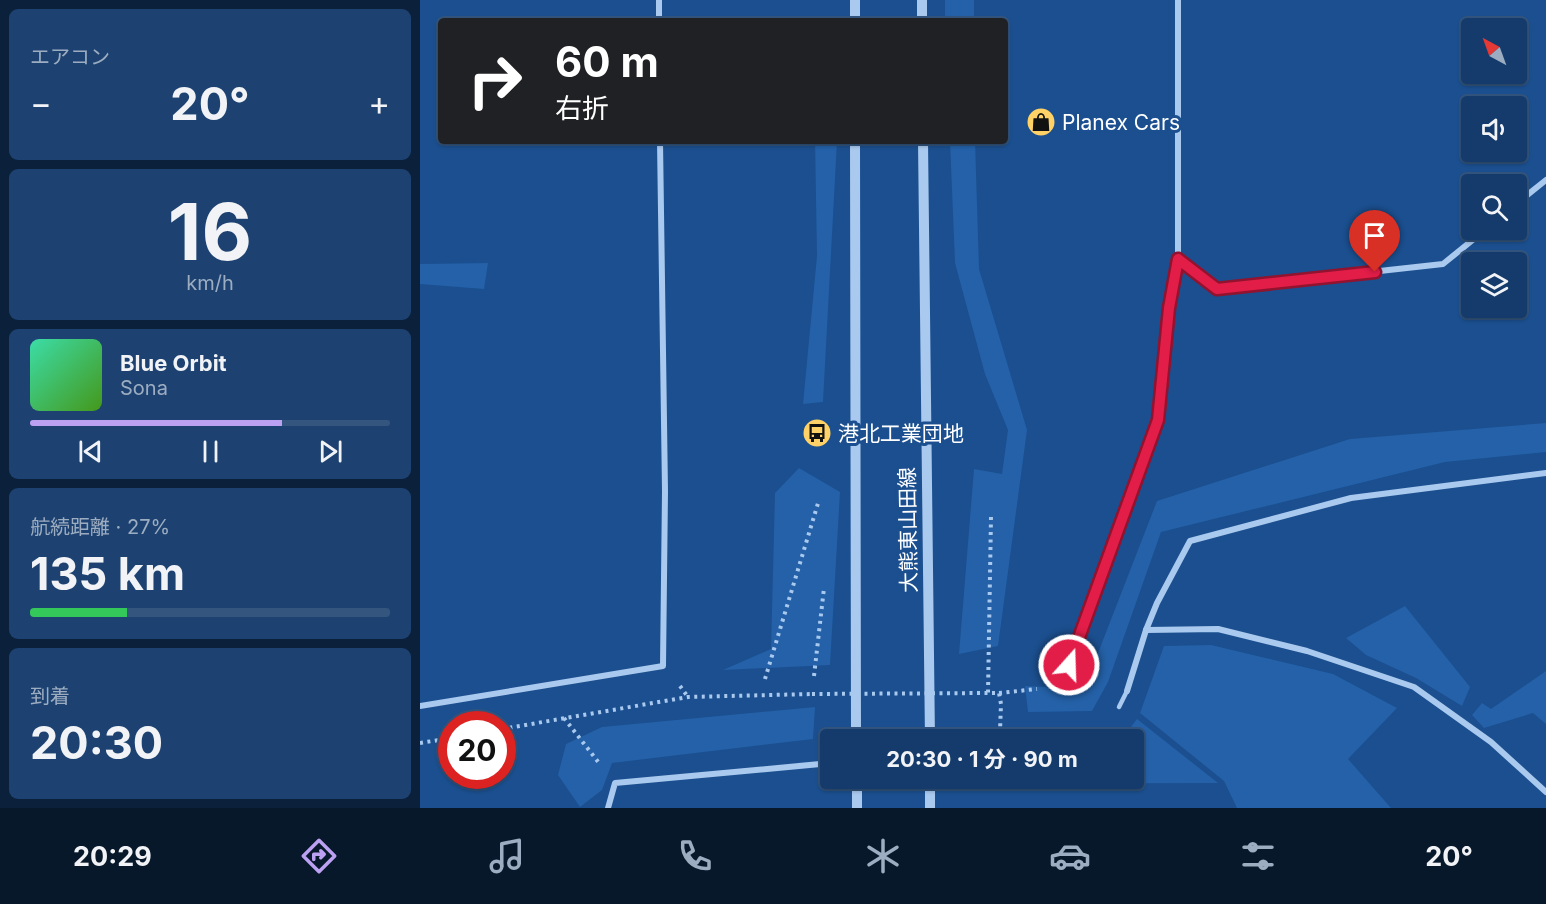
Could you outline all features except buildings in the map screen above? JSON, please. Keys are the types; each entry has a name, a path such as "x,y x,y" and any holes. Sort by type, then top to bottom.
{"street":[{"path":"658,0 659,18"},
{"path":"855,0 855,18"},
{"path":"922,0 922,18"},
{"path":"1178,0 1178,259 1217,289 1443,264 1473,240"},
{"path":"420,706 663,666 665,491 660,144"},
{"path":"855,144 856,729"},
{"name":"大熊東山田線","path":"923,144 930,729"},
{"path":"1527,195 1546,180"},
{"path":"1127,691 1157,603 1190,541 1351,498 1546,473"},
{"path":"1146,630 1218,629 1306,651 1414,687 1491,742 1546,792"},
{"path":"608,808 615,783 820,764"},
{"path":"857,789 857,808"},
{"path":"930,789 930,808"}],"lane":[{"path":"1060,687 1158,420 1169,308 1178,259"},
{"path":"1119,706 1127,691"}],"path":[{"path":"765,679 819,500"},
{"path":"988,693 991,517"},
{"path":"814,676 825,583"},
{"path":"516,727 688,697 999,693 1060,687"},
{"path":"999,693 1000,731 1107,730 1119,706"},
{"path":"564,718 615,783"},
{"path":"420,743 438,740"}],"shaded area":[{"path":"945,0 974,0 974,18 945,18"},
{"path":"815,144 837,144 823,402 803,404 817,256"},
{"path":"950,144 975,144 979,269 1027,430 998,646 959,654 974,469 1002,474 1008,430 985,374 955,263"},
{"path":"488,263 484,289 420,284 420,264"},
{"path":"1546,423 1546,452 1445,462 1161,532 1108,682 1092,711 1028,712 1025,686 1084,689 1157,501 1350,439"},
{"path":"799,468 840,492 830,665 723,670 771,649 775,493"},
{"path":"1405,606 1470,687 1462,706 1416,678 1366,655 1346,638"},
{"path":"1211,645 1333,674 1397,708 1348,759 1391,808 1237,808 1224,781 1140,713 1164,646"},
{"path":"1546,671 1546,724 1533,713 1484,728 1472,715 1482,703 1491,709"},
{"path":"815,707 813,739 612,763 602,790 580,807 558,775 566,744 602,727"},
{"path":"1137,719 1218,783 1144,783 1144,729 1130,729"}],"place":[{"name":"Planex Cars","path":"1041,122"},
{"name":"港北工業団地","path":"817,433"}],"route":[{"path":"1069,665 1158,420 1169,308 1178,259 1217,289 1375,272"}]}
